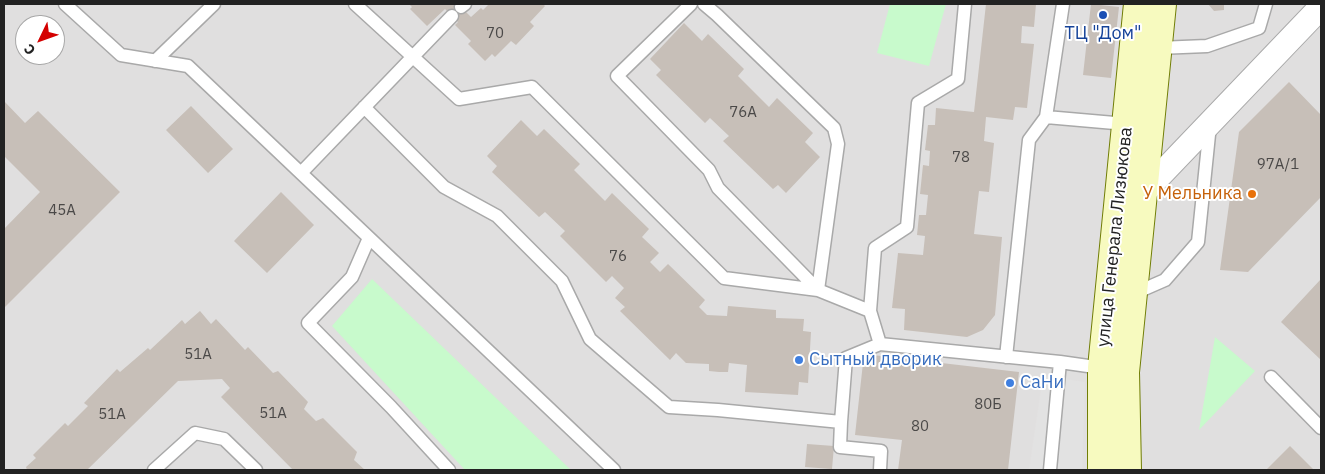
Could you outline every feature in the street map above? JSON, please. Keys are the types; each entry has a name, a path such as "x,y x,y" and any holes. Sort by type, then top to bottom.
{"main road":[{"name":"улица Генерала Лизюкова","path":"1102,470 1102,368 1138,4"},
{"name":"улица Генерала Лизюкова","path":"1127,470 1125,372 1162,4"}],"street":[{"path":"1144,192 1321,7"}],"lane":[{"path":"65,4 121,55 188,66 614,470"},
{"path":"155,61 214,4"},
{"path":"354,4 459,98 532,87 724,278 818,290 870,311"},
{"path":"691,4 617,76 709,170 718,188 818,290"},
{"path":"704,4 834,128 838,144 818,290"},
{"path":"880,344 870,311 875,248 907,227 918,103 958,79 965,4"},
{"path":"1006,357 1029,140 1046,118 1063,4"},
{"path":"1158,48 1208,46 1259,28 1266,4"},
{"path":"301,173 459,9"},
{"path":"364,107 444,187 497,216 562,281 590,339 669,407 841,422"},
{"path":"1046,118 1126,124"},
{"path":"1133,294 1165,280 1198,242 1210,123"},
{"path":"369,238 352,277 308,323 391,407 449,470"},
{"path":"880,470 881,451 840,447 846,358 880,344 1102,368"},
{"path":"1050,470 1060,362"},
{"path":"1270,377 1321,428"},
{"path":"154,470 195,433 224,439 256,470"}],"shaded area":[{"path":"4,4 1138,4 1102,470 4,470"},
{"path":"1162,4 1321,4 1321,470 1127,470"},
{"path":"1043,376 1085,382 1082,470 1029,470"}],"green space":[{"path":"890,4 946,4 929,66 877,53"},
{"path":"372,279 571,470 465,470 332,326"},
{"path":"1215,337 1255,371 1199,430"}],"building":[{"path":"409,4 458,4 471,17 489,4 543,4 545,6 530,22 534,26 516,45 511,41 495,57 492,54 485,61 468,44 471,41 455,25 458,22 445,9 427,26 410,9 412,7"},
{"path":"986,4 1036,4 1034,27 1022,26 1021,43 1034,44 1027,108 1015,107 1013,120 986,117 984,141 994,143 989,192 979,191 974,234 1002,237 995,315 983,330 967,337 904,330 905,309 892,308 898,253 923,255 925,236 917,235 919,215 926,215 928,195 920,194 923,165 929,166 930,151 925,150 928,125 935,125 936,108 974,112"},
{"path":"1091,4 1119,7 1111,78 1083,75"},
{"path":"1208,4 1224,4 1224,10 1214,11"},
{"path":"684,23 702,41 708,34 744,69 738,76 769,107 777,98 813,133 805,142 820,157 786,193 778,185 773,189 723,141 729,136 710,118 705,123 656,75 661,70 650,59"},
{"path":"1289,82 1321,115 1321,197 1248,272 1220,270 1239,132"},
{"path":"4,101 25,123 38,111 120,192 4,308 4,229 40,192 4,156"},
{"path":"191,106 233,149 208,173 166,130"},
{"path":"521,120 537,136 544,129 580,164 574,170 605,201 612,193 649,229 642,237 659,253 650,262 660,272 668,264 705,300 699,307 707,315 727,316 728,306 776,310 776,318 804,319 803,331 811,332 808,383 799,382 798,395 745,392 747,365 729,363 728,372 719,372 709,371 709,364 686,363 676,353 670,360 620,311 625,307 615,298 624,288 612,276 606,282 560,236 565,231 545,212 539,217 492,172 497,166 487,156"},
{"path":"281,192 314,225 267,273 234,241"},
{"path":"1321,279 1321,360 1281,322"},
{"path":"200,311 211,324 216,319 245,350 248,347 273,373 278,371 308,402 304,409 316,421 323,418 357,452 354,460 365,470 293,470 221,397 230,388 222,379 178,381 87,470 27,470 26,467 36,458 33,455 65,423 68,426 88,406 84,403 117,369 120,372 148,348 150,350 182,320 185,324"},
{"path":"864,354 1019,372 1008,470 898,470 902,440 855,435"},
{"path":"807,444 834,446 832,469 805,467"},
{"path":"1290,446 1314,470 1266,470"}],"place":[{"name":"ТЦ \"Дом\"","path":"1103,15"},
{"name":"У Мельника","path":"1252,194"},
{"name":"Сытный дворик","path":"799,360"},
{"name":"СаНи","path":"1010,383"}]}
